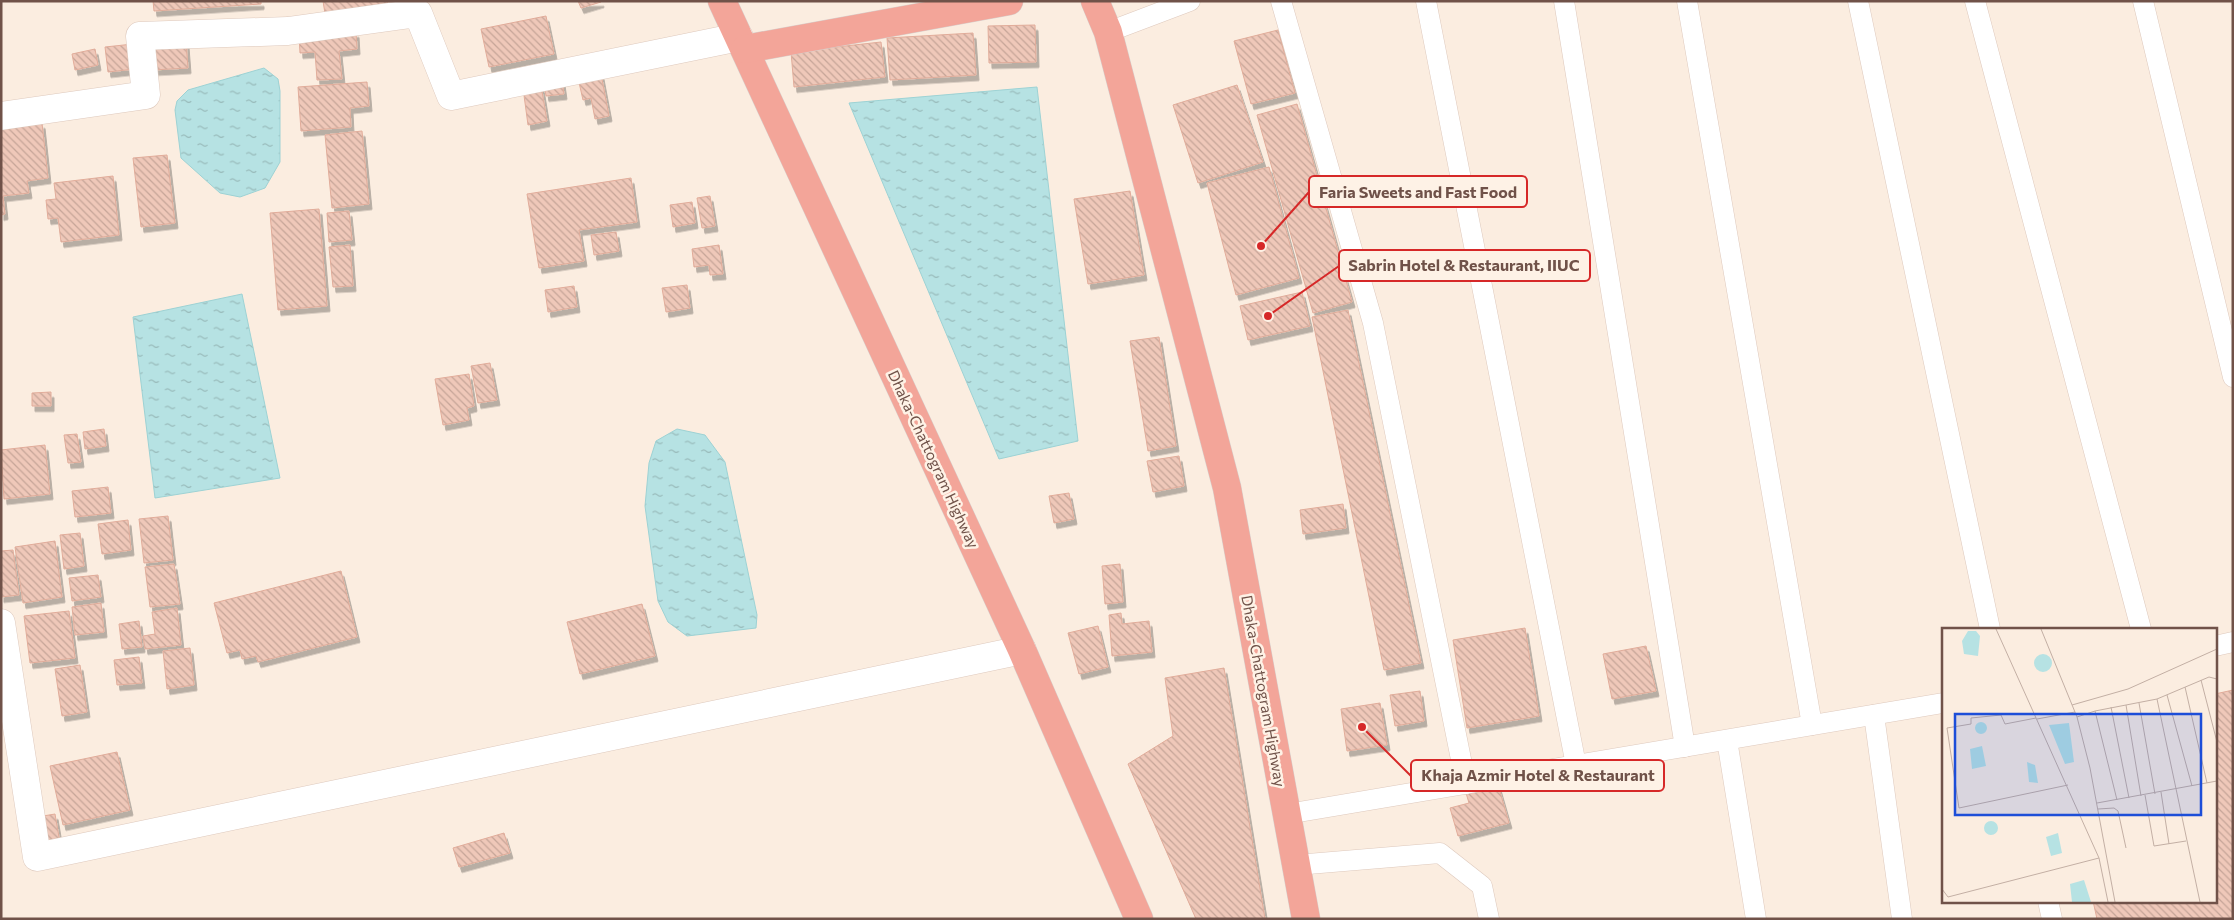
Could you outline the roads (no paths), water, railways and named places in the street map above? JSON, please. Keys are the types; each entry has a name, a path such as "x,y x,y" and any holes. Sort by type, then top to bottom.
{"highway":[{"name":"Dhaka-Chattogram Highway","path":"722,1 1022,650 1139,919"},
{"path":"742,43 1010,1"},
{"name":"Dhaka-Chattogram Highway","path":"1094,1 1108,32 1227,488 1306,919"}],"street":[{"path":"1,116 146,95 140,36 288,31 418,14 451,96 742,43"},
{"path":"1,623 36,857 1022,650"}],"lane":[{"path":"1108,32 1190,1"},
{"path":"1281,1 1373,323 1466,784"},
{"path":"1426,1 1576,765"},
{"path":"1564,1 1685,747"},
{"path":"1687,1 1812,725"},
{"path":"1858,1 1990,628"},
{"path":"1975,1 2141,628"},
{"path":"2143,1 2233,378"},
{"path":"2216,646 2233,642"},
{"path":"1287,814 1942,703"},
{"path":"1874,715 1902,919"},
{"path":"1727,740 1756,919"},
{"path":"1296,865 1440,853 1482,886 1490,919"},
{"path":"2048,902 2052,919"}],"water":[{"path":"264,68 278,79 280,91 280,162 265,188 240,197 220,193 181,158 175,110 177,101 188,90"},
{"path":"1037,87 1078,441 999,459 849,103"},
{"path":"242,294 280,478 155,498 133,317"},
{"path":"677,429 705,435 725,462 757,615 756,628 687,636 668,622 658,601 645,506 649,463 656,441"}],"place":[{"name":"Faria Sweets and Fast Food","path":"1261,246"},
{"name":"Sabrin Hotel & Restaurant, IIUC","path":"1268,316"},
{"name":"Khaja Azmir Hotel & Restaurant","path":"1362,727"}]}
